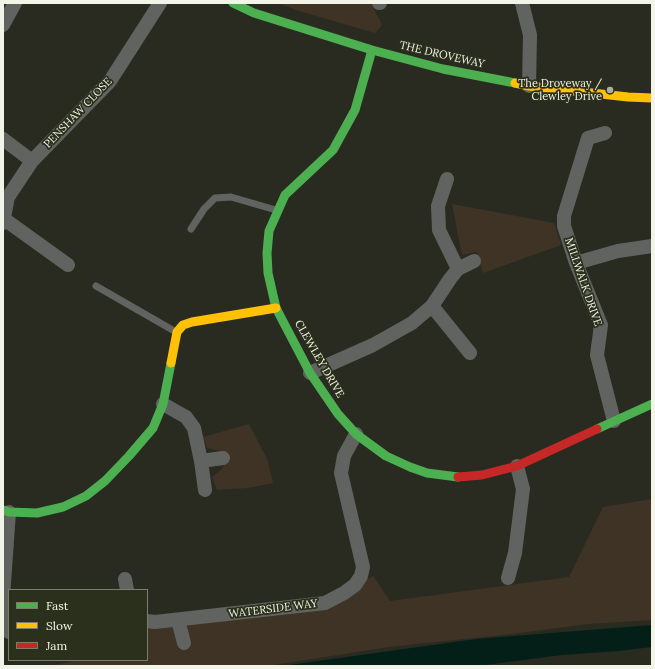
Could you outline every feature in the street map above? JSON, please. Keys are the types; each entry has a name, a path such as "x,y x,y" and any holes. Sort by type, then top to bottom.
{"street":[{"path":"3,25 15,3"},
{"name":"PENSHAW CLOSE","path":"68,265 4,221 8,197 32,161 110,81 160,3"},
{"name":"THE DROVEWAY","path":"233,3 254,13 294,26 372,50 443,69 529,86 628,97 652,98"},
{"path":"522,3 530,35 529,86"},
{"name":"CLEWLEY DRIVE","path":"372,50 355,110 332,150 285,194 269,231 267,253 268,273 276,308 310,373 338,414 356,434 386,456 410,467 439,475 464,477 482,475 517,466 652,404"},
{"name":"MILLWALK DRIVE","path":"605,133 588,138 564,216 564,226 576,264 600,325 597,355 614,421"},
{"path":"3,139 32,161"},
{"path":"447,179 438,206 439,230 458,269"},
{"path":"576,264 618,251 652,246"},
{"path":"310,373 373,345 412,323 432,306 458,269 474,261"},
{"path":"432,306 470,353"},
{"path":"8,626 3,597 6,511 37,513 63,507 86,496 105,481 129,456 153,428 163,404 177,332 183,326 192,322 276,308"},
{"path":"163,404 186,417 194,428 205,490"},
{"name":"WATERSIDE WAY","path":"148,622 178,620 325,602 344,593 355,585 361,576 363,567 341,472 344,456 356,434"},
{"path":"201,461 223,458"},
{"path":"508,578 515,553 523,489 517,466"},
{"path":"178,620 184,643"}],"lane":[{"path":"191,229 204,209 215,198 231,197 277,210"},
{"path":"96,286 177,332"}],"shaded area":[{"path":"278,3 371,3 382,25 375,33 299,11"},
{"path":"452,204 554,223 561,245 483,273 477,252 462,255"},
{"path":"249,424 267,459 273,483 248,488 217,490 212,477 223,468 227,458 224,452 207,448 203,437"},
{"path":"652,499 652,620 588,624 512,634 389,647 268,666 48,666 72,661 148,661 149,628 322,607 373,576 390,601 569,577 603,507"}],"water":[{"path":"652,625 652,647 618,651 562,655 477,666 282,666 476,639"}],"traffic: fast":[{"path":"233,3 254,13 372,50 443,69 515,83"},
{"path":"372,50 355,110 333,150 285,195 269,231 267,253 268,273 276,308 310,373 338,414 356,434 386,456 410,467 427,473 458,477"},
{"path":"3,510 9,512 37,513 63,507 86,496 105,481 153,428 163,404 171,363"},
{"path":"597,429 652,404"}],"traffic: slow":[{"path":"515,83 529,86 628,97 652,98"},
{"path":"171,363 177,332 183,325 192,322 276,308"}],"traffic: jam":[{"path":"458,477 482,475 517,466 597,429"}],"place":[{"name":"The Droveway / Clewley Drive","path":"610,90"}]}
